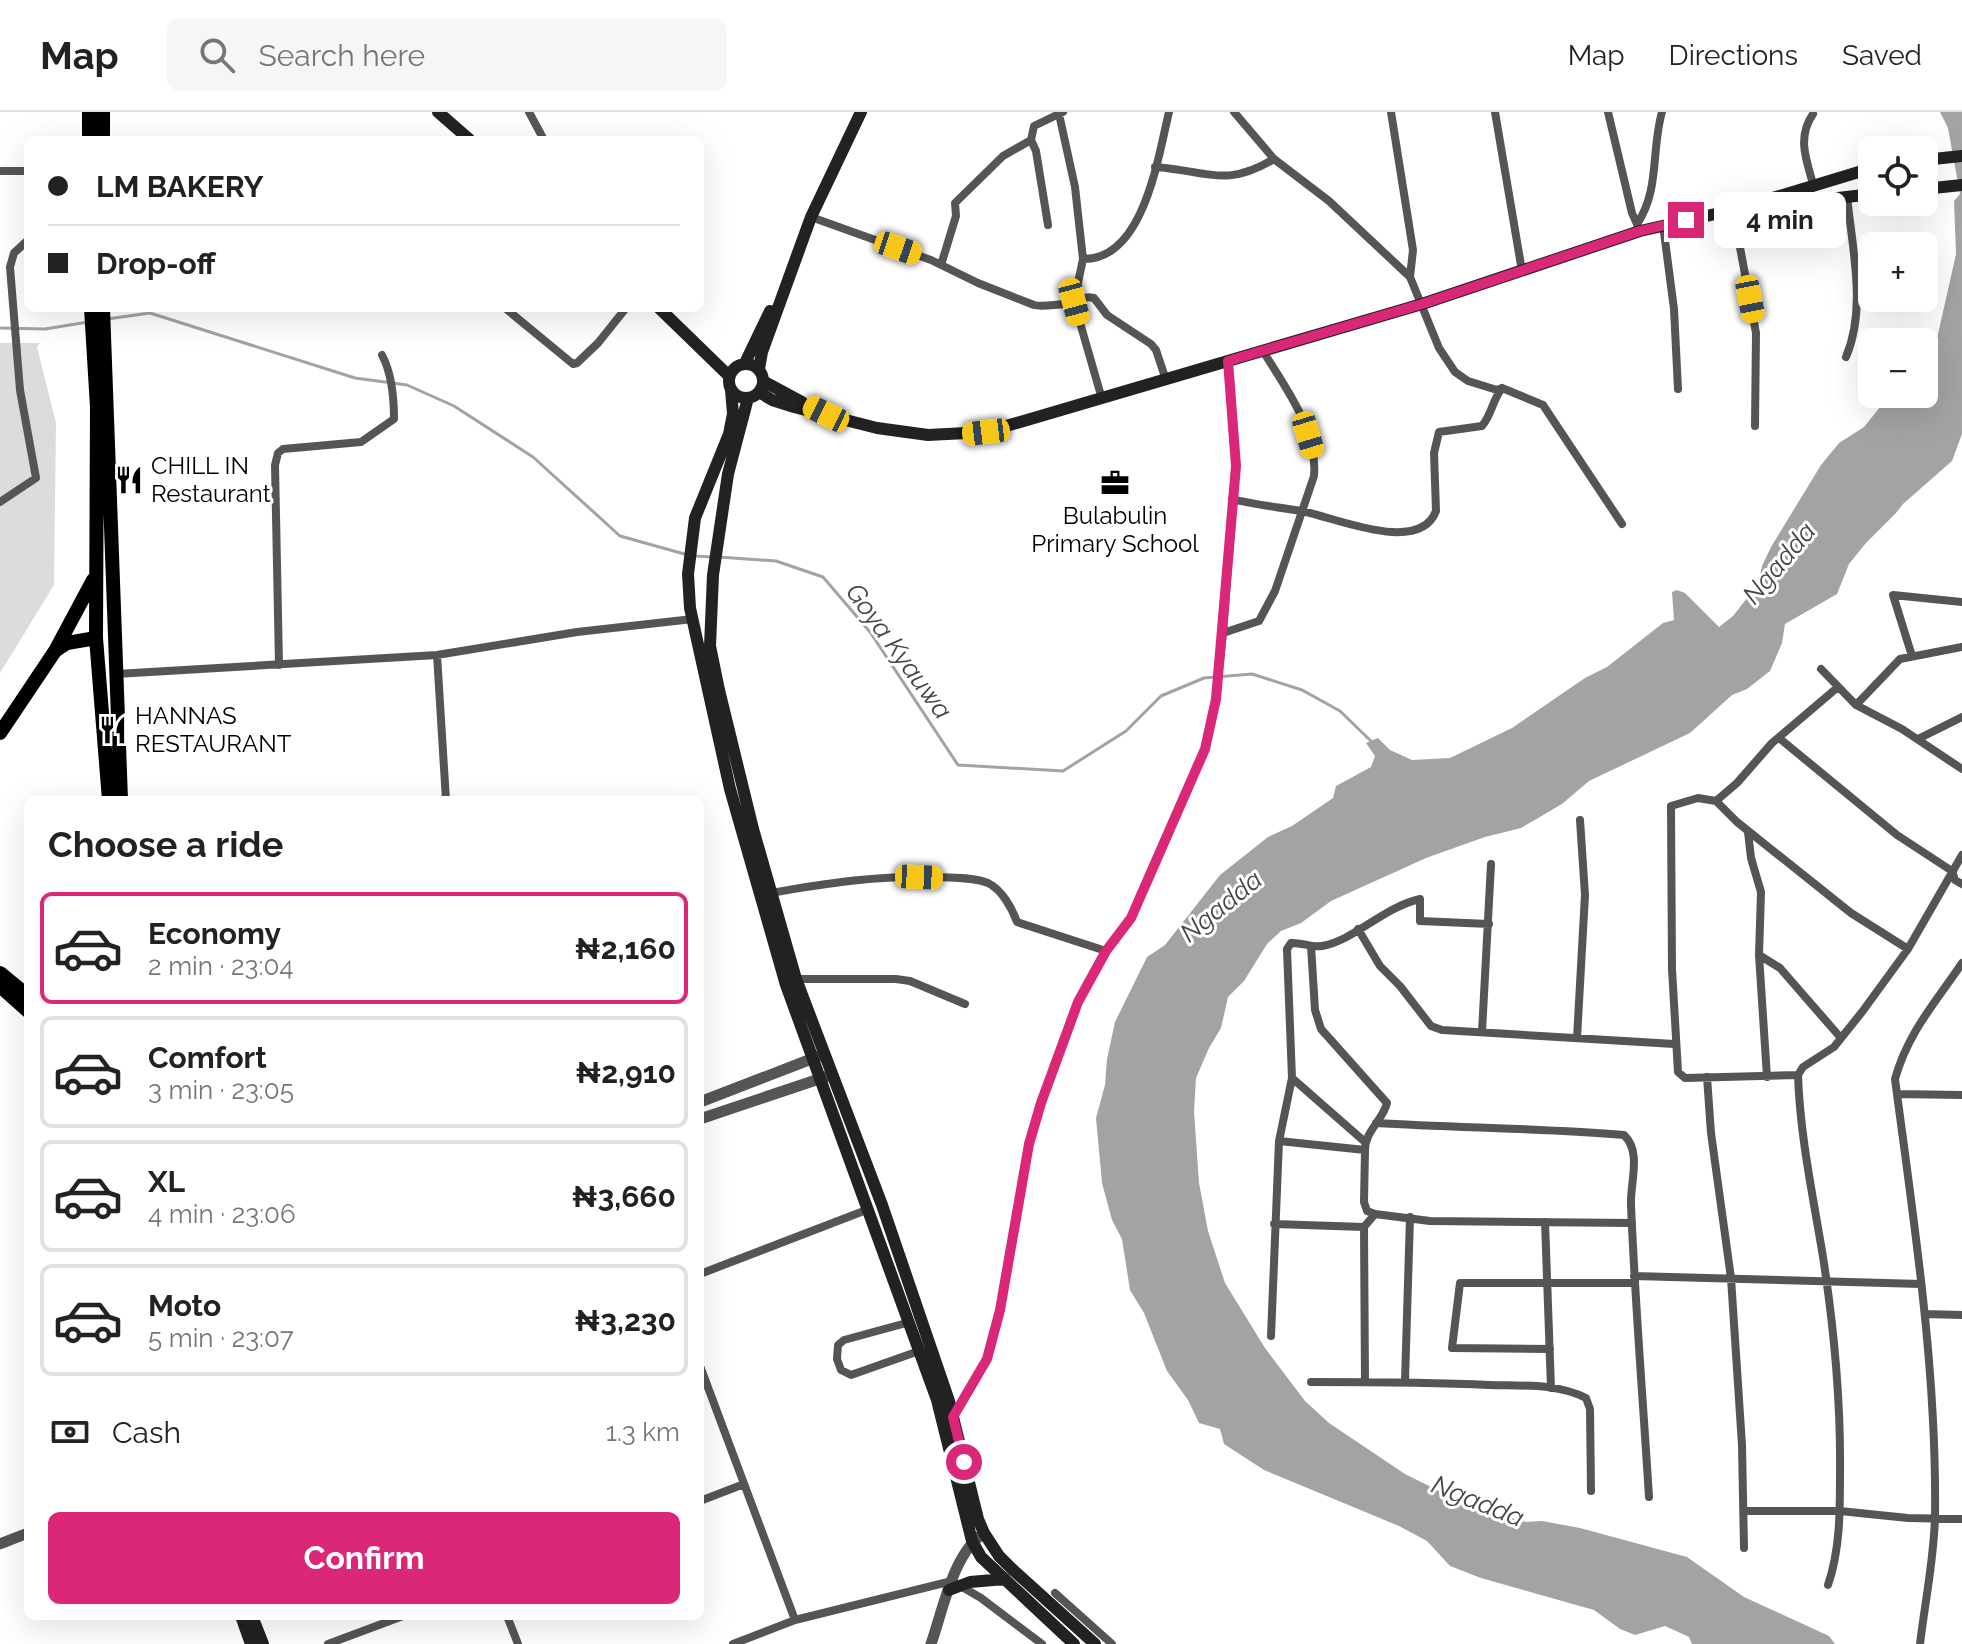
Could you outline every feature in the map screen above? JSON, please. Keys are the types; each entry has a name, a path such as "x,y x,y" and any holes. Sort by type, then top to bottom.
{"main road":[{"path":"89,112 89,136"},
{"path":"103,112 103,136"},
{"path":"438,112 465,136"},
{"path":"818,1057 771,893 710,646 713,575 728,474 784,288 811,217 861,112"},
{"path":"1938,159 1962,156"},
{"path":"1733,210 1858,172"},
{"path":"1938,188 1962,185"},
{"path":"663,312 772,400 877,428 928,435 958,435 1015,425 1422,304 1639,227 1733,210 1858,195"},
{"path":"784,288 737,369 731,390 733,414 729,434 695,518 688,574 693,619 717,733 786,985 882,1205 953,1417 984,1533 999,1556 1095,1644"},
{"path":"92,312 97,345 121,796"},
{"path":"102,312 97,345 95,578 96,638 109,796"},
{"path":"731,390 739,396 757,385"},
{"path":"0,733 55,651 95,578"},
{"path":"55,651 67,643 96,638"},
{"path":"0,973 24,993"},
{"path":"0,986 24,1007"},
{"path":"826,1076 869,1209 937,1400 972,1541 981,1557 1074,1644"},
{"path":"953,1586 1005,1579"},
{"path":"242,1620 251,1644"},
{"path":"254,1620 263,1644"}],"street":[{"path":"529,112 542,136"},
{"path":"1083,259 1107,253 1122,242 1139,218 1169,112"},
{"path":"1234,112 1274,159 1329,201 1410,277 1439,348 1455,372 1468,381 1497,390 1502,388 1543,405 1622,524"},
{"path":"1391,112 1413,250 1410,277"},
{"path":"1495,112 1522,271"},
{"path":"1608,112 1632,213 1639,227"},
{"path":"1639,227 1653,190 1656,136 1662,112"},
{"path":"1048,225 1036,151 1031,140 1034,126 1061,113 1075,187 1083,259 1074,302 1102,399"},
{"path":"1813,114 1802,140 1813,184"},
{"path":"941,265 956,216 955,203 1003,156 1031,140"},
{"path":"1155,167 1211,177 1247,173 1274,159"},
{"path":"0,171 24,171"},
{"path":"1846,357 1852,344 1857,307 1847,196"},
{"path":"1733,210 1756,333 1755,426"},
{"path":"811,217 941,265 1034,305 1043,307 1074,302 1081,297 1094,298 1107,315 1151,344 1166,380"},
{"path":"1663,225 1674,309 1678,389"},
{"path":"0,502 36,478 20,390 10,267 14,253 24,244"},
{"path":"510,312 573,364 598,343 623,312"},
{"path":"1223,633 1259,621 1275,591 1314,476 1315,460 1300,411 1263,351"},
{"path":"279,665 275,465 278,453 283,449 361,442 394,419 388,365 382,355"},
{"path":"953,1417 987,1359 1000,1310 1029,1144 1078,1002 1106,951 1131,918 1205,749 1216,699 1223,633 1235,452 1228,361"},
{"path":"1232,499 1302,511 1369,530 1405,532 1423,525 1433,518 1436,511 1434,453 1439,432 1482,426 1490,417 1494,399 1502,388"},
{"path":"1912,656 1893,595 1962,602"},
{"path":"116,674 437,655 577,632 693,619"},
{"path":"1856,705 1900,659 1962,647"},
{"path":"437,655 446,796"},
{"path":"1821,669 1856,705 1918,739 1962,769"},
{"path":"1716,801 1779,738 1838,687"},
{"path":"1918,739 1962,717"},
{"path":"1779,738 1897,835 1952,871 1955,880 1962,884"},
{"path":"1798,1075 1680,1076 1674,1044 1671,806 1698,798 1716,801 1748,831 1851,913 1908,949"},
{"path":"1577,1038 1585,895 1580,820"},
{"path":"1748,831 1751,858 1761,892 1759,955 1767,1077"},
{"path":"1828,1585 1834,1569 1840,1511 1840,1447 1826,1279 1804,1148 1798,1075 1803,1067 1834,1047 1862,1012 1908,949 1962,855"},
{"path":"1482,1032 1491,864"},
{"path":"771,893 864,878 966,878 989,884 1000,892 1012,908 1017,922 1106,951"},
{"path":"1271,1336 1279,1141 1292,1078 1287,949 1291,943 1319,947 1332,943 1396,906 1420,899 1420,921 1489,924"},
{"path":"1358,929 1380,966 1431,1026 1442,1030 1674,1044"},
{"path":"1311,946 1317,1019 1321,1029 1387,1103 1365,1146 1364,1202 1367,1211 1430,1221 1632,1223"},
{"path":"1759,955 1780,968 1840,1037"},
{"path":"1920,1644 1935,1518 1925,1314 1895,1079 1904,1049 1962,963"},
{"path":"796,979 910,981 965,1004"},
{"path":"704,1100 818,1057"},
{"path":"704,1118 826,1076"},
{"path":"1707,1077 1711,1133 1731,1278 1742,1445 1744,1548"},
{"path":"1292,1078 1365,1146"},
{"path":"1897,1094 1962,1095"},
{"path":"1376,1123 1545,1128 1624,1135 1631,1141 1634,1151 1634,1279 1649,1497"},
{"path":"1279,1141 1365,1146"},
{"path":"704,1272 869,1209"},
{"path":"1365,1382 1364,1227 1375,1214"},
{"path":"1405,1381 1410,1217"},
{"path":"1545,1222 1551,1388"},
{"path":"1274,1224 1364,1227"},
{"path":"1550,1349 1452,1348 1460,1283 1731,1278 1921,1284"},
{"path":"1925,1314 1962,1315"},
{"path":"910,1322 844,1340 838,1345 837,1359 841,1370 851,1375 919,1351"},
{"path":"704,1377 795,1620"},
{"path":"1311,1382 1405,1381 1573,1391 1586,1398 1590,1409 1591,1491"},
{"path":"704,1499 744,1484"},
{"path":"1744,1511 1840,1511 1962,1519"},
{"path":"931,1644 972,1541 984,1533"},
{"path":"0,1544 24,1535"},
{"path":"733,1644 795,1620 953,1586 981,1598 1042,1644"},
{"path":"1055,1593 1112,1644"},
{"path":"328,1644 392,1620"},
{"path":"509,1620 518,1644"}],"shaded area":[{"path":"0,343 40,343 37,347 56,423 54,585 0,673"}],"water":[{"name":"Ngadda","path":"1940,112 1962,112 1962,434 1952,461 1903,504 1866,543 1849,564 1837,594 1785,624 1782,643 1770,671 1747,689 1732,695 1690,733 1589,781 1562,804 1521,828 1426,858 1331,901 1301,923 1281,931 1267,944 1244,981 1228,997 1221,1028 1196,1078 1194,1111 1199,1183 1208,1231 1225,1283 1265,1348 1305,1401 1329,1423 1405,1474 1473,1508 1526,1522 1542,1521 1580,1528 1687,1557 1744,1597 1829,1636 1835,1644 1692,1644 1689,1637 1665,1626 1635,1635 1620,1629 1594,1610 1481,1578 1450,1566 1427,1541 1399,1526 1264,1470 1224,1444 1220,1429 1199,1423 1188,1400 1167,1371 1144,1313 1130,1290 1122,1239 1112,1220 1102,1183 1096,1118 1105,1085 1107,1059 1115,1022 1147,957 1165,945 1220,875 1268,837 1292,826 1333,798 1336,786 1371,767 1375,756 1366,743 1378,738 1390,750 1412,760 1450,758 1512,728 1585,678 1607,667 1663,623 1674,620 1672,592 1677,590 1685,593 1719,627 1733,616 1758,584 1771,547 1821,465 1839,443 1864,427 1879,408 1938,408 1938,334 1956,254 1954,201 1960,194 1948,128"}],"waterway":[{"name":"Goya Kyauwa","path":"107,319 150,313 355,378 407,385 454,406 533,457 620,536 688,555"},
{"name":"Goya Kyauwa","path":"0,328 45,329 88,322"},
{"name":"Goya Kyauwa","path":"695,556 712,557"},
{"name":"Goya Kyauwa","path":"719,557 776,561 823,577 870,632 958,765 1063,771 1126,731 1161,696 1204,678 1252,674 1302,690 1340,711 1373,743"}],"place":[{"name":"CHILL IN Restaurant","path":"129,480"},
{"name":"Bulabulin Primary School","path":"1115,483"},
{"name":"HANNAS RESTAURANT","path":"113,730"}],"route":[{"path":"964,1462 953,1417 987,1359 1000,1310 1029,1144 1041,1103 1078,1002 1106,951 1131,918 1205,749 1216,699 1236,466 1228,361 1422,304 1640,231 1686,220"}]}
